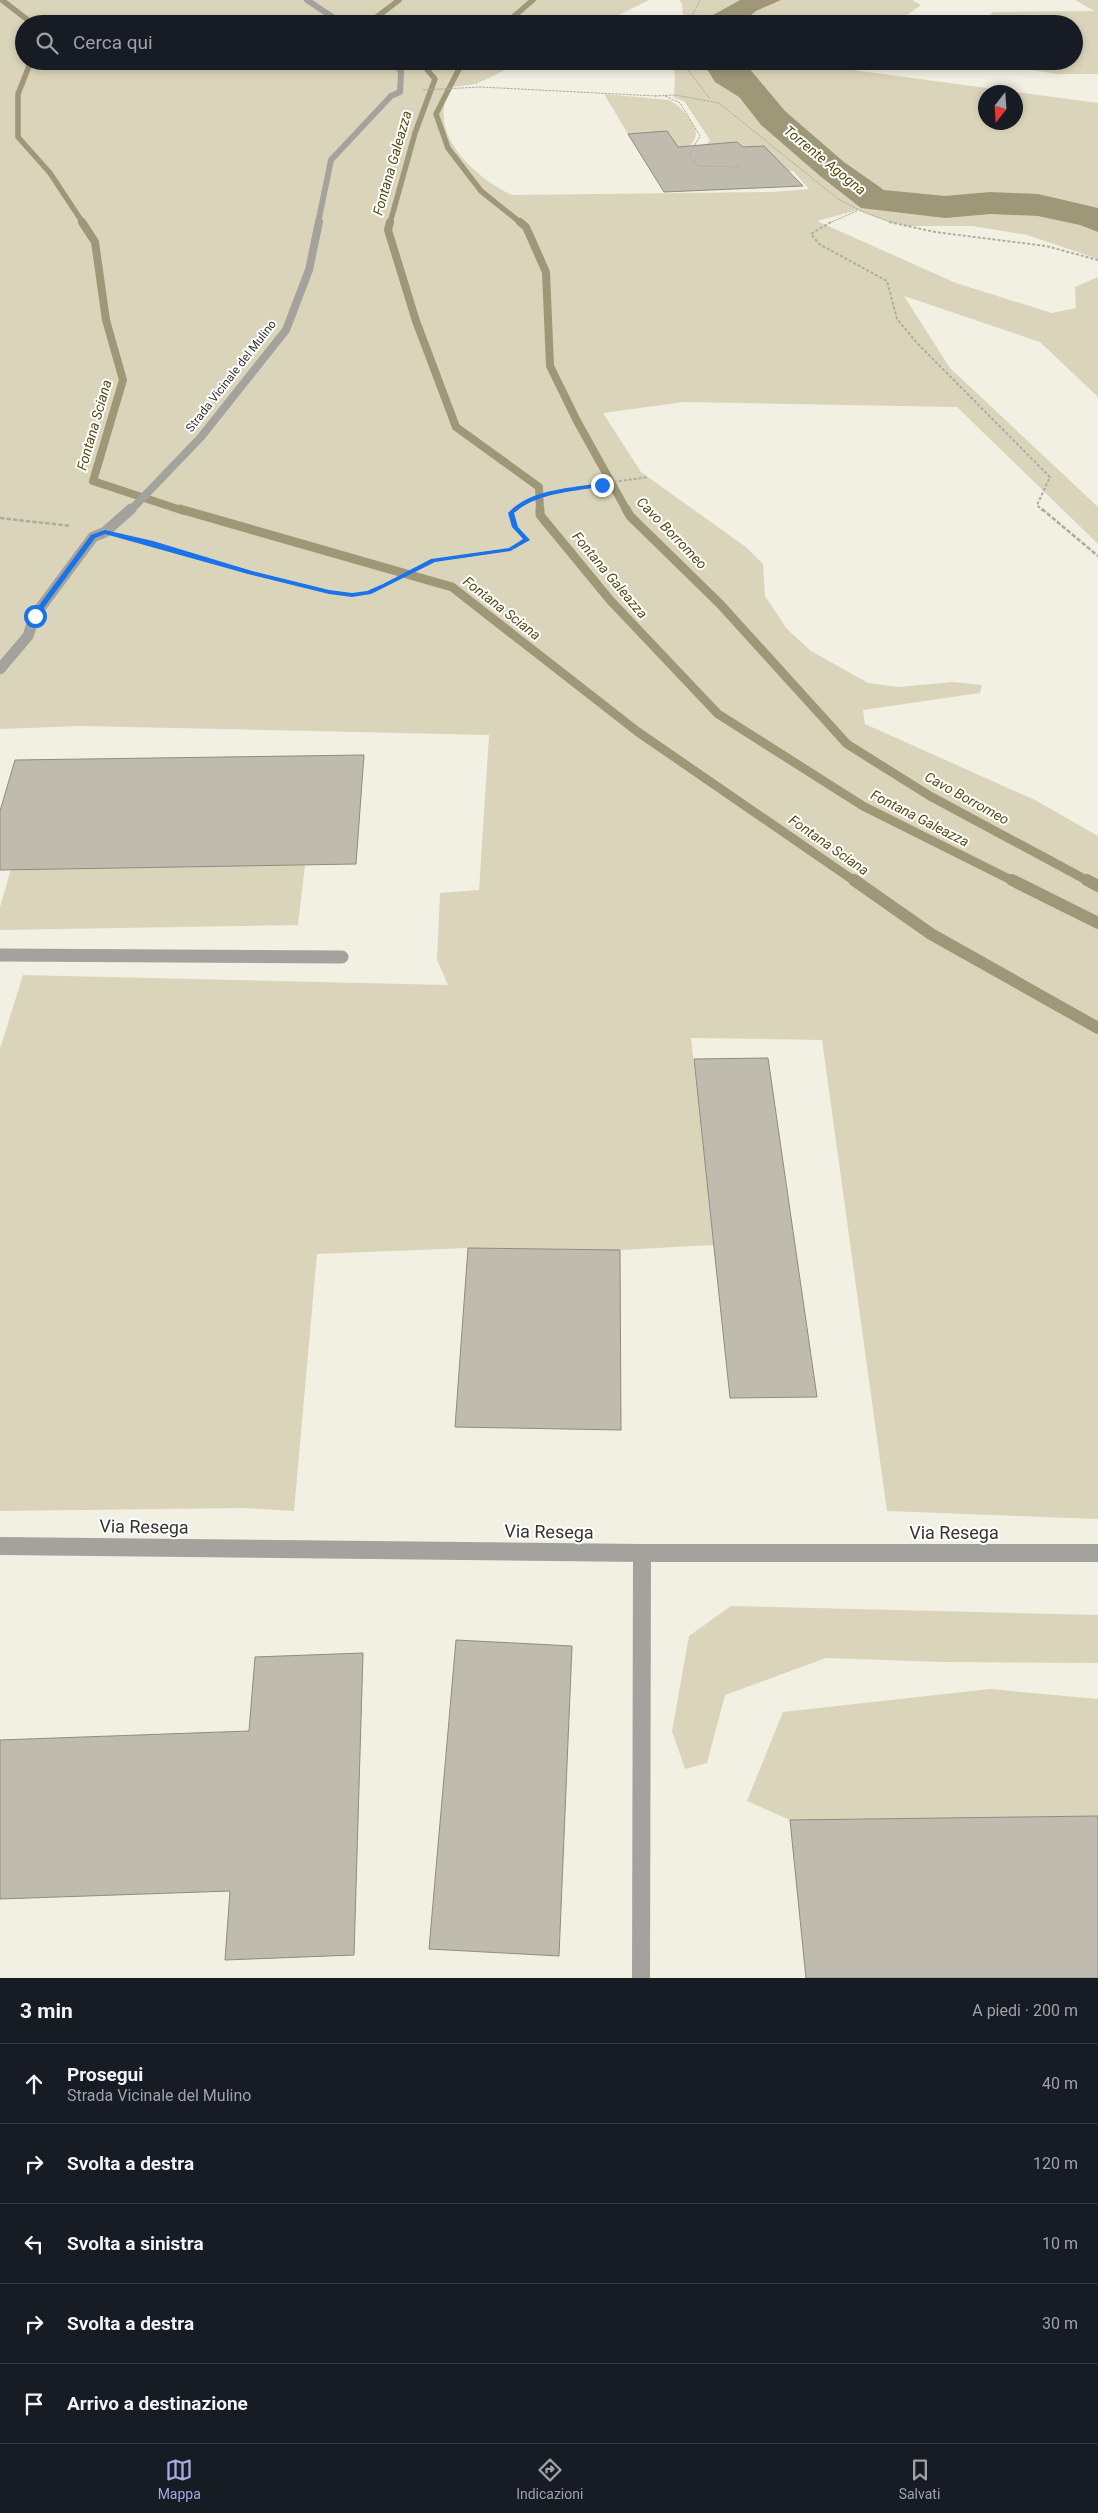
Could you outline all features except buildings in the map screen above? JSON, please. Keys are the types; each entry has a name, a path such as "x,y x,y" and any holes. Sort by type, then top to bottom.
{"street":[{"path":"307,0 329,15"},
{"name":"Strada Vicinale del Mulino","path":"0,669 28,636 35,616 93,536 105,532 124,518 201,437 286,330 309,270 331,160 391,96 400,92 403,76 401,70"},
{"path":"0,955 342,957"},
{"name":"Via Resega","path":"0,1546 642,1553 1098,1552"},
{"path":"641,1978 642,1553"}],"path":[{"path":"692,15 700,0"},
{"path":"688,70 710,100"},
{"path":"424,90 480,87 666,96 680,103 700,136 688,155 698,166 738,167"},
{"path":"655,96 675,95 719,103 838,199 857,212 941,233 1040,245 1098,260"},
{"path":"857,212 834,220 810,234 819,244 886,281 897,319 917,344 1050,477 1037,505 1098,556"},
{"path":"0,518 105,532 329,592 352,595 368,593 434,560 510,550 527,540 515,527 511,513 522,503 556,492 648,477"}],"shaded area":[{"path":"0,0 649,0 618,15 15,15 15,70 505,70 476,84 452,87 445,104 444,120 448,136 457,151 469,165 483,177 512,195 772,192 809,189 793,171 775,172 779,162 764,146 743,147 737,142 706,145 710,140 684,101 674,98 674,70 853,70 978,87 978,130 1023,130 1023,93 1098,103 1098,259 1027,235 972,226 907,226 877,218 858,210 817,221 956,283 1052,313 1076,308 1075,287 1098,277 1098,397 1040,342 904,296 950,368 1098,507 1098,544 957,407 684,402 603,413 641,472 746,547 763,564 765,596 787,629 811,651 868,683 898,687 953,682 982,685 980,693 863,710 865,724 1035,800 1098,836 1098,1519 887,1511 822,1040 691,1038 714,1245 620,1250 468,1248 317,1254 294,1511 244,1508 0,1511 0,1049 23,975 448,985 437,960 440,893 479,890 489,735 80,726 0,729"},
{"path":"679,0 912,0 921,5 907,15 683,15 682,4"},
{"path":"740,0 781,0 751,15 713,15"},
{"path":"1075,0 1098,0 1098,74 1056,74 1032,70 1083,70 1083,15 989,15 993,12 1095,11"},
{"path":"708,70 742,70 773,118 715,82"},
{"path":"604,94 669,100 690,119 696,134 694,140 681,158 667,131 628,134"},
{"path":"305,865 298,925 0,930 0,907 11,869"},
{"path":"731,1606 1098,1615 1098,1663 941,1662 826,1658 725,1695 707,1763 685,1769 672,1731 689,1636"},
{"path":"990,1689 1098,1699 1098,1816 790,1820 747,1801 783,1712"}],"waterway":[{"name":"Fontana Sciana","path":"2,0 21,15"},
{"name":"Fontana Galeazza","path":"379,15 399,0"},
{"name":"Cavo Borromeo","path":"516,15 533,0"},
{"name":"Fontana Sciana","path":"27,70 18,94 18,137 50,173 83,223"},
{"name":"Fontana Galeazza","path":"390,223 415,133 435,79 428,70"},
{"name":"Cavo Borromeo","path":"458,70 436,114 448,148 481,191 521,223"},
{"name":"Torrente Agogna","path":"733,70 773,118 832,169 874,200 945,207 990,203 1038,205 1092,217 1098,221"},
{"name":"Fontana Sciana","path":"82,222 95,242 106,320 123,380 93,481 184,511"},
{"name":"Fontana Galeazza","path":"390,222 388,230 416,321 456,427 539,487 540,511"},
{"name":"Cavo Borromeo","path":"520,222 526,227 546,272 550,366 577,421 627,511"},
{"name":"Fontana Sciana","path":"180,509 452,587 638,732 856,882"},
{"name":"Cavo Borromeo","path":"626,509 630,516 720,604 847,744 930,796 1090,882"},
{"name":"Fontana Galeazza","path":"540,511 540,515 610,600 718,714 863,806 1015,882"},
{"name":"Fontana Sciana","path":"854,880 931,934 1098,1028"},
{"name":"Fontana Galeazza","path":"1012,880 1098,923"},
{"name":"Cavo Borromeo","path":"1087,880 1098,886"}],"route":[{"path":"35,616 93,536 105,532 151,543 250,572 329,592 352,595 368,593 434,560 510,550 527,540 515,527 511,513 522,503 556,492 602,485"}]}
